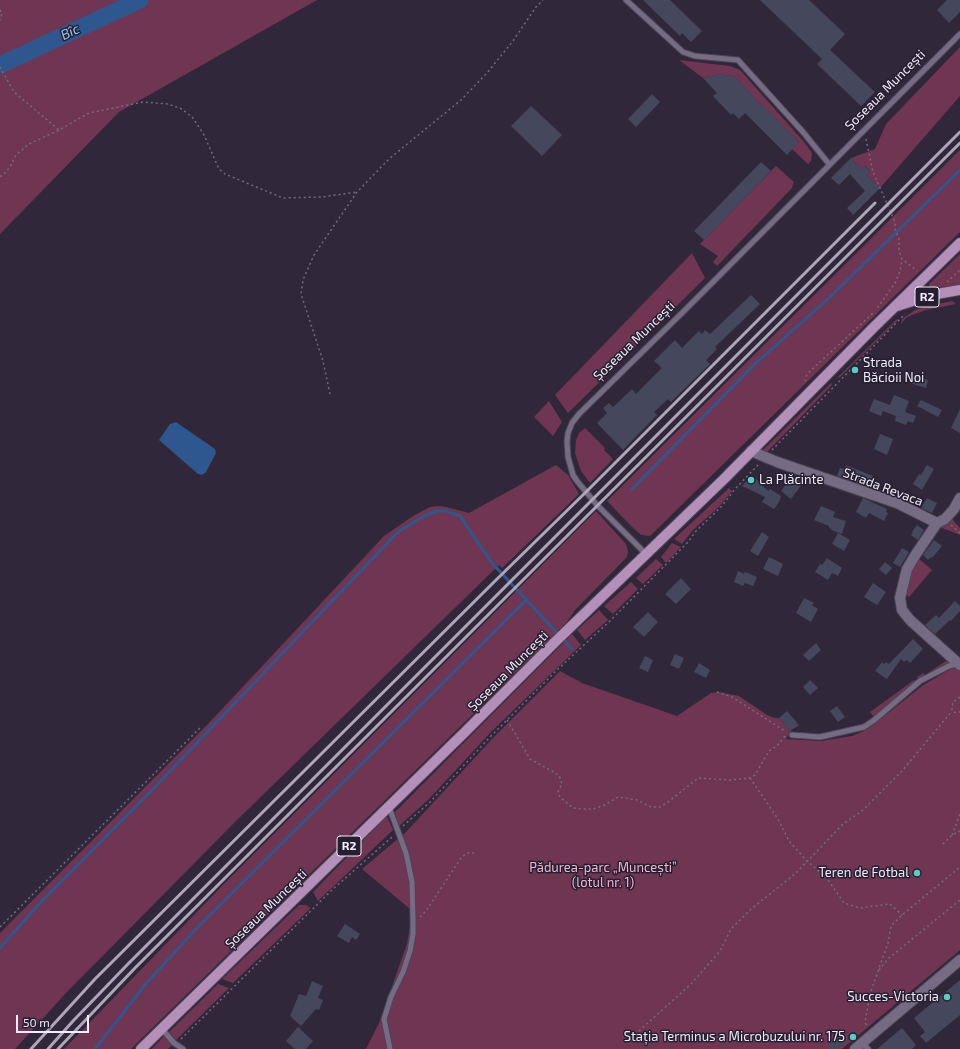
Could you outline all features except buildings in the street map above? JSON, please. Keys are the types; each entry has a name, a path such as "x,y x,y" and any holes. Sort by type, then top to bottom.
{"main road":[{"name":"Șoseaua Muncești","path":"142,1049 555,642 724,479 960,243"},
{"name":"R2","path":"895,307 931,296 960,290"}],"street":[{"name":"Strada Revaca","path":"751,451 777,462 897,503 936,523"},
{"path":"959,664 910,620 902,610 900,598 908,569 936,523 945,519 954,510 960,498"},
{"path":"864,1044 960,960"}],"lane":[{"path":"626,0 682,52 695,56 738,60 803,132 829,164"},
{"name":"Șoseaua Muncești","path":"646,554 598,505 577,481 573,474 568,457 567,442 568,433 572,423 579,414 686,309 960,34"},
{"path":"792,735 820,737 864,727 920,681 949,666 959,664"},
{"path":"389,807 406,853 412,882 413,920 413,934 410,951 391,997 384,1019 390,1049"},
{"path":"162,1029 176,1044 183,1049"}],"path":[{"path":"330,394 323,361 302,294 303,280 314,255 357,192 390,159 461,100 487,73 513,41 536,7 543,0"},
{"path":"0,10 2,13 0,20"},
{"path":"0,67 14,92 59,130"},
{"path":"0,176 2,176 10,167 16,155 28,144 59,130 88,113 143,102 168,104 182,109 194,118 204,135 219,168 225,174 283,198 322,197 357,192"},
{"path":"808,385 805,380 807,374 876,310 888,294 900,271 901,258 895,222 874,172 864,130"},
{"path":"901,258 925,277"},
{"path":"176,1044 333,889 430,802 490,737 557,670 612,619 689,541 695,532 714,515 765,457 899,322 901,317 908,312"},
{"path":"507,720 530,759 559,776 562,784 558,792 560,797 572,808 583,810 593,809 605,805 618,797 637,800 651,807 660,807 698,778 730,780 750,778 755,775 769,751 777,746 787,732 732,697 717,692"},
{"path":"639,1031 692,983 720,951 730,929 750,910 796,873 843,824 862,811 902,771 952,711 953,702 960,697"},
{"path":"952,711 956,713 960,712"},
{"path":"0,926 200,728"},
{"path":"750,778 778,819 788,841 807,861 826,877 844,903 860,908 890,904 902,915"},
{"path":"952,835 960,814"},
{"path":"943,844 952,835 960,831"},
{"path":"413,920 420,918 426,911 461,858 467,853 474,853"},
{"path":"864,1044 865,1022 870,994 888,944 891,926 902,915 960,867"},
{"path":"878,972 889,958 960,900"}],"green space":[{"path":"0,0 317,0 119,112 0,234"},
{"path":"960,47 960,96 880,188 867,175 870,171 865,166 861,169 851,158 875,149 886,124"},
{"path":"679,60 730,66 740,70 805,143 812,153 811,161 808,164 792,149 799,142 735,77 719,74 703,78"},
{"path":"960,150 960,232 650,536 641,535 607,501"},
{"path":"776,166 794,182 792,188 717,266 713,262 718,256 700,244"},
{"path":"692,253 705,278 568,413 555,395"},
{"path":"960,254 960,285 932,288 929,286 929,284"},
{"path":"952,301 956,304 926,310 912,315 906,318 901,324 902,319 915,310"},
{"path":"897,319 897,321 839,378 838,377"},
{"path":"831,383 832,385 766,453 762,451"},
{"path":"549,401 562,422 553,436 534,417"},
{"path":"585,428 605,448 604,450 613,459 590,483 581,471 575,453 576,440 579,433"},
{"path":"556,465 568,475 579,494 502,568 499,565 236,821 66,993 15,1049 0,1049 0,933 208,724 384,536 413,516 430,507 446,507 469,513"},
{"path":"729,488 732,491 720,506 693,530 682,544 674,539"},
{"path":"596,511 626,544 628,552 627,557 576,609 566,623 131,1049 64,1049 223,885"},
{"path":"952,519 960,528 960,535 942,528 938,529"},
{"path":"672,543 681,547 666,563 661,557"},
{"path":"917,557 932,570 909,597 905,593 906,583"},
{"path":"656,559 663,565 643,584 636,578"},
{"path":"631,582 638,589 613,614 604,606"},
{"path":"599,610 608,620 585,640 577,630"},
{"path":"572,634 581,645 491,732 428,800 399,826 395,812"},
{"path":"949,659 949,663 921,678 916,678 923,673 925,675"},
{"name":"Pădurea-parc „Muncești” (lotul nr. 1)","path":"954,668 960,670 960,950 842,1049 366,1049 379,1023 407,944 410,926 410,909 362,869 406,832 494,737 560,671 582,683 677,716 711,693 719,692 739,696 767,715 774,718 779,718 791,732 786,739 821,741 852,736 868,729 922,686"},
{"path":"914,680 915,682 874,717 870,712"},
{"path":"387,816 393,830 318,901 313,892"},
{"path":"299,905 306,905 311,908 233,983 222,979"},
{"path":"218,984 229,988 176,1040 169,1032"},
{"path":"164,1036 172,1045 168,1049 152,1049"}],"water":[{"path":"176,422 215,449 216,453 206,472 202,475 198,474 159,440 170,424"}],"waterway":[{"name":"Bîc","path":"0,65 140,0"},
{"path":"632,489 756,363 830,297 960,170"},
{"path":"0,948 40,903 151,791 398,532 426,515 437,511 446,511 460,516 492,563 572,649"},
{"path":"95,1049 144,986 194,931 526,600"}],"railway":[{"path":"48,1049 128,964 960,132"},
{"path":"58,1049 135,968 960,143"},
{"path":"31,1049 95,979 875,203"}],"place":[{"name":"Strada Băcioii Noi","path":"855,370"},
{"name":"La Plăcinte","path":"751,480"},
{"name":"Teren de Fotbal","path":"917,873"},
{"name":"Succes-Victoria","path":"947,997"},
{"name":"Stația Terminus a Microbuzului nr. 175","path":"853,1037"}]}
